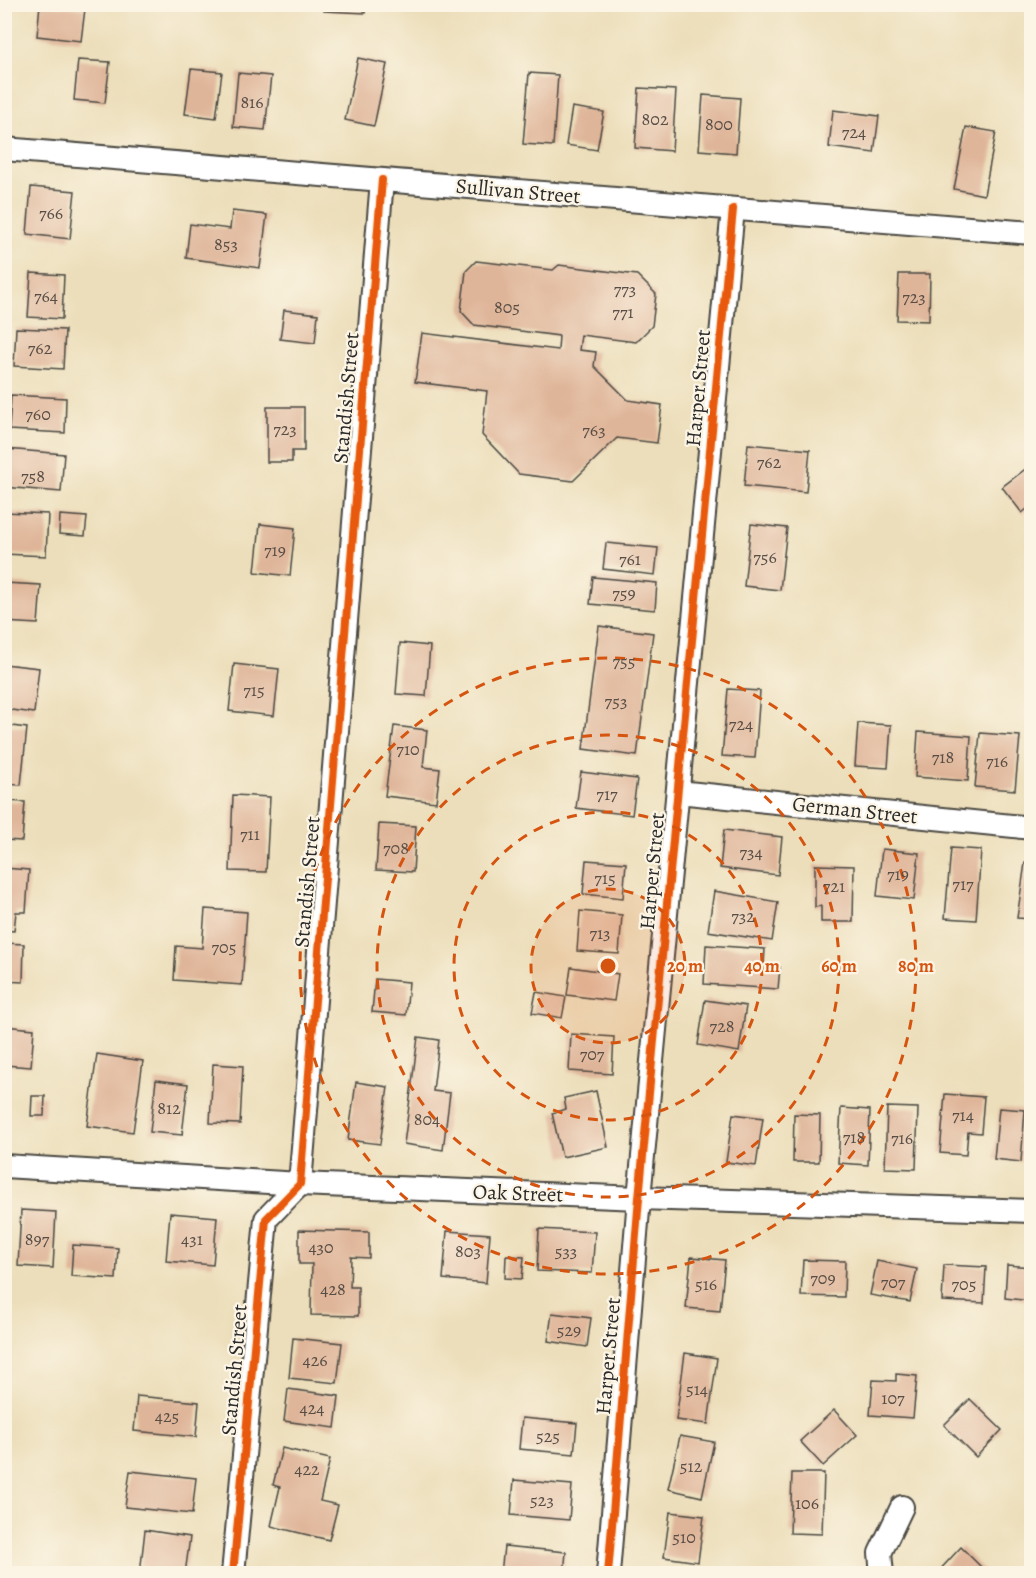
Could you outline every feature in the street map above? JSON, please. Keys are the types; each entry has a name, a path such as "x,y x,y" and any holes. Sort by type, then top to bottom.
{"street":[{"name":"Sullivan Street","path":"4,149 1032,233"},
{"name":"Standish Street","path":"233,1574 266,1219 300,1184 382,180"},
{"name":"Harper Street","path":"608,1574 639,1198 733,209"},
{"name":"German Street","path":"678,792 1032,828"},
{"name":"Oak Street","path":"4,1166 300,1184 1032,1211"},
{"path":"882,1574 880,1552 902,1507"}],"building":[{"path":"40,4 85,9 81,41 37,36"},
{"path":"324,5 365,5 365,13 324,11"},
{"path":"358,58 387,64 374,126 345,120"},
{"path":"78,60 110,62 105,103 74,100"},
{"path":"191,69 222,72 216,118 185,114"},
{"path":"238,73 271,76 265,130 233,127"},
{"path":"529,73 558,75 553,146 523,144"},
{"path":"639,88 676,90 672,151 635,148"},
{"path":"703,95 740,98 736,153 699,150"},
{"path":"572,107 604,112 597,150 566,145"},
{"path":"833,110 879,116 874,153 829,147"},
{"path":"966,127 996,132 984,195 954,189"},
{"path":"31,187 75,191 70,239 27,234"},
{"path":"232,211 267,215 260,268 186,258 190,224 230,229"},
{"path":"476,261 553,270 559,265 637,275 656,294 652,326 636,342 581,335 579,350 596,352 594,366 628,400 662,405 657,443 617,438 573,481 519,474 482,435 487,391 415,382 422,333 558,350 559,336 474,325 461,311 466,271"},
{"path":"31,273 64,275 62,319 28,317"},
{"path":"899,274 930,274 929,321 897,320"},
{"path":"284,310 318,314 315,343 280,339"},
{"path":"16,328 65,330 63,369 14,366"},
{"path":"11,395 66,398 65,433 9,430"},
{"path":"267,407 304,407 304,451 292,451 292,462 267,462"},
{"path":"748,444 810,450 806,492 744,486"},
{"path":"6,449 64,454 61,492 4,487"},
{"path":"1032,464 1032,505 1022,513 1002,487"},
{"path":"4,512 48,514 46,556 4,554"},
{"path":"60,515 87,517 85,536 59,534"},
{"path":"260,524 295,528 290,576 255,572"},
{"path":"751,524 787,528 780,590 744,586"},
{"path":"606,543 658,548 655,575 603,569"},
{"path":"593,577 657,583 655,610 590,604"},
{"path":"4,583 41,585 38,624 4,622"},
{"path":"599,626 653,633 637,756 583,749"},
{"path":"400,643 430,646 426,696 396,694"},
{"path":"4,664 39,668 34,713 4,709"},
{"path":"234,664 279,669 274,716 229,711"},
{"path":"728,689 760,691 755,758 722,756"},
{"path":"858,723 891,725 888,768 855,766"},
{"path":"4,725 27,728 21,785 4,784"},
{"path":"394,726 427,730 423,767 440,769 436,802 385,796"},
{"path":"918,732 971,736 968,781 915,777"},
{"path":"980,733 1020,736 1015,790 975,787"},
{"path":"581,772 637,779 632,815 576,808"},
{"path":"233,795 270,797 266,872 230,871"},
{"path":"4,801 25,802 22,841 4,840"},
{"path":"379,824 416,826 413,872 376,870"},
{"path":"724,830 782,837 778,875 720,868"},
{"path":"951,848 981,850 976,920 945,918"},
{"path":"882,849 919,853 914,900 877,896"},
{"path":"586,860 626,863 623,898 583,894"},
{"path":"1025,863 1032,864 1032,919 1017,918"},
{"path":"815,865 854,866 853,922 821,922 821,906 815,907"},
{"path":"4,868 29,870 26,912 16,912 14,931 4,930"},
{"path":"714,891 778,902 772,941 708,931"},
{"path":"205,909 247,912 242,985 174,980 176,946 202,948"},
{"path":"580,911 622,915 619,954 577,951"},
{"path":"4,943 24,944 23,982 4,981"},
{"path":"706,945 765,949 764,966 780,967 778,989 704,984"},
{"path":"571,967 618,974 614,1001 567,995"},
{"path":"375,979 409,982 406,1015 372,1012"},
{"path":"536,992 566,997 562,1018 532,1013"},
{"path":"705,1000 746,1006 739,1052 698,1045"},
{"path":"4,1026 34,1029 31,1067 4,1065"},
{"path":"571,1034 614,1037 612,1074 569,1071"},
{"path":"418,1037 439,1040 433,1091 450,1093 443,1150 404,1144"},
{"path":"97,1054 143,1061 133,1132 87,1126"},
{"path":"213,1064 243,1066 240,1124 210,1123"},
{"path":"156,1080 188,1084 182,1135 150,1132"},
{"path":"356,1082 388,1087 380,1144 348,1140"},
{"path":"596,1091 608,1147 562,1157 552,1113 566,1109 564,1098"},
{"path":"945,1094 984,1097 981,1133 968,1132 966,1155 940,1153"},
{"path":"32,1096 45,1096 44,1116 31,1116"},
{"path":"887,1107 918,1108 916,1169 885,1168"},
{"path":"841,1108 870,1110 868,1165 838,1163"},
{"path":"999,1108 1025,1110 1021,1162 994,1159"},
{"path":"733,1114 763,1118 756,1166 726,1162"},
{"path":"794,1114 820,1115 819,1162 793,1162"},
{"path":"21,1210 56,1212 53,1268 18,1266"},
{"path":"170,1213 217,1217 213,1265 166,1261"},
{"path":"539,1229 595,1232 592,1273 537,1271"},
{"path":"299,1230 369,1232 369,1258 351,1257 350,1287 358,1287 358,1316 311,1315 312,1264 299,1264"},
{"path":"447,1231 490,1234 486,1283 443,1279"},
{"path":"73,1245 118,1248 116,1279 71,1276"},
{"path":"506,1256 524,1257 522,1279 505,1278"},
{"path":"691,1257 725,1260 720,1311 686,1308"},
{"path":"803,1260 845,1261 844,1297 801,1296"},
{"path":"877,1261 917,1269 910,1302 870,1295"},
{"path":"944,1265 986,1267 984,1303 942,1301"},
{"path":"1007,1265 1032,1267 1032,1301 1005,1298"},
{"path":"552,1313 591,1318 587,1347 548,1341"},
{"path":"293,1338 342,1343 337,1383 289,1378"},
{"path":"685,1353 717,1358 708,1424 676,1420"},
{"path":"896,1374 917,1376 913,1418 870,1415 873,1380 896,1381"},
{"path":"288,1389 339,1396 335,1428 284,1421"},
{"path":"137,1396 199,1402 196,1437 134,1431"},
{"path":"970,1399 1002,1430 976,1457 944,1425"},
{"path":"834,1410 857,1435 823,1466 800,1441"},
{"path":"522,1418 577,1423 574,1454 519,1449"},
{"path":"680,1436 714,1442 702,1497 668,1489"},
{"path":"282,1448 330,1459 320,1501 338,1505 329,1540 271,1526 280,1487 273,1485"},
{"path":"130,1471 196,1478 192,1514 125,1507"},
{"path":"792,1473 824,1473 822,1534 790,1533"},
{"path":"514,1480 572,1485 569,1520 511,1515"},
{"path":"670,1512 704,1516 698,1562 664,1557"},
{"path":"145,1530 190,1537 185,1574 140,1574"},
{"path":"504,1546 566,1552 564,1574 501,1574"},
{"path":"961,1547 988,1574 936,1574"}],"cycle path":[{"path":"233,1574 266,1219 300,1184 382,180"},
{"path":"608,1574 639,1198 733,209"}]}
